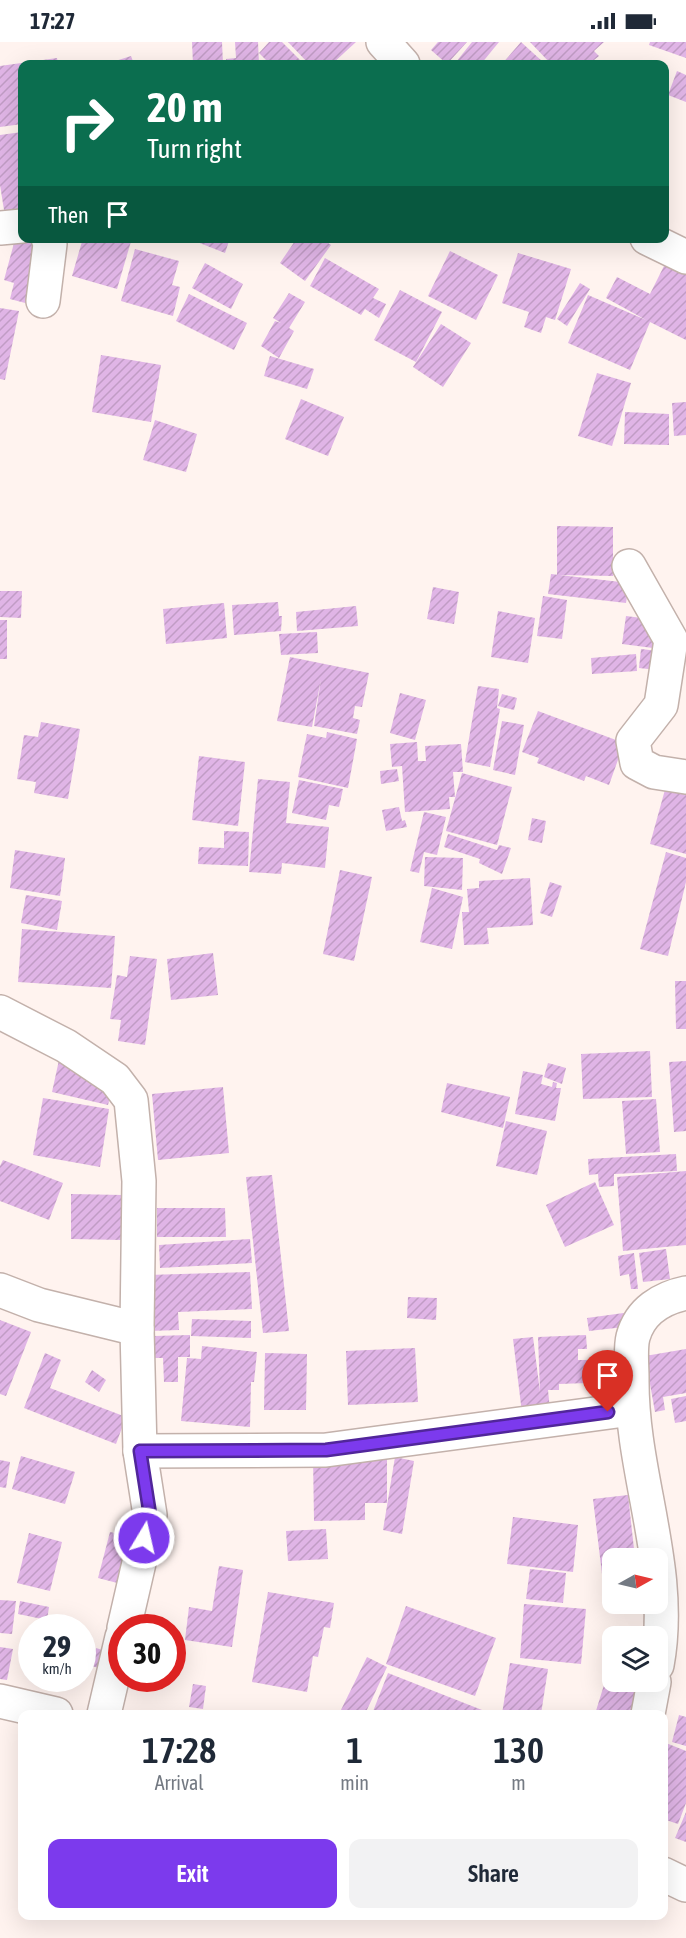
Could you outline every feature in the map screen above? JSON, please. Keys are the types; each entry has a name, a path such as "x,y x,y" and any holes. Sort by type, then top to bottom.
{"main road":[{"path":"383,42 399,60"},
{"path":"0,228 18,226"},
{"path":"43,301 50,243"},
{"path":"657,243 686,257"},
{"path":"629,566 671,640 662,705 633,741 637,763 654,772 686,777"},
{"path":"0,1012 66,1046 115,1079 130,1100 139,1181 137,1329 140,1451 150,1515 127,1614"},
{"path":"0,1290 39,1305 137,1329"},
{"path":"661,1626 661,1579 632,1409 633,1338 644,1314 667,1297 686,1293"},
{"path":"140,1451 326,1450 632,1409"},
{"path":"105,1710 109,1692"},
{"path":"649,1710 652,1692"},
{"path":"0,1701 39,1710"},
{"path":"668,1876 686,1885"}],"building":[{"path":"192,42 222,42 223,60 193,60"},
{"path":"235,42 258,42 259,60 226,60 236,58"},
{"path":"269,42 282,42 300,60 266,60 259,53"},
{"path":"288,42 356,42 336,60 305,60"},
{"path":"438,42 467,42 451,60 442,60 431,50"},
{"path":"472,42 499,42 484,60 458,60"},
{"path":"521,42 541,60 505,60"},
{"path":"530,42 604,42 594,51 599,56 594,60 547,60"},
{"path":"650,42 686,42 686,58 649,45"},
{"path":"131,56 132,60 118,60"},
{"path":"18,63 18,125 0,127 0,66"},
{"path":"677,71 686,75 686,102 669,95"},
{"path":"18,133 18,214 5,216 0,185 0,135"},
{"path":"17,232 18,243 39,243 29,304 10,299 14,283 4,280"},
{"path":"82,243 131,243 117,289 72,276"},
{"path":"200,243 228,243 225,253"},
{"path":"294,243 328,243 331,245 305,281 280,263"},
{"path":"135,249 179,261 172,285 180,287 173,316 121,301"},
{"path":"450,251 498,275 476,320 428,296"},
{"path":"518,253 571,269 555,320 546,317 541,333 524,327 529,312 502,303"},
{"path":"325,258 379,289 373,298 386,304 379,318 365,309 361,315 310,286"},
{"path":"667,260 686,269 686,340 650,322 630,370 568,343 588,295 646,320 606,298 617,277 650,294"},
{"path":"205,263 243,284 231,309 192,288"},
{"path":"580,283 590,289 567,326 557,319"},
{"path":"400,290 442,312 416,362 374,340"},
{"path":"289,293 305,302 289,328 294,331 279,358 261,346 275,321 281,323 273,318"},
{"path":"189,294 247,323 234,350 176,321"},
{"path":"0,308 19,311 5,380 0,379"},
{"path":"441,324 471,343 443,387 413,367"},
{"path":"101,355 161,365 151,422 92,412"},
{"path":"270,356 314,369 307,389 264,376"},
{"path":"597,373 631,383 612,446 578,436"},
{"path":"301,399 344,417 328,456 285,439"},
{"path":"686,402 686,435 674,436 672,403"},
{"path":"625,412 669,414 669,445 624,444"},
{"path":"155,420 197,434 186,472 143,460"},
{"path":"557,526 613,527 613,576 557,575"},
{"path":"551,574 629,583 626,603 548,594"},
{"path":"433,587 459,592 454,624 427,619"},
{"path":"0,591 22,591 21,618 0,617"},
{"path":"543,596 567,600 562,639 537,636"},
{"path":"278,602 279,616 282,616 281,631 234,635 232,605"},
{"path":"224,603 227,638 166,644 163,609"},
{"path":"356,606 358,626 297,631 296,612"},
{"path":"498,611 535,618 528,663 491,657"},
{"path":"626,616 657,620 653,648 622,644"},
{"path":"0,620 7,620 7,659 0,659"},
{"path":"317,632 318,653 281,655 279,634"},
{"path":"641,649 658,651 657,670 639,668"},
{"path":"636,654 637,671 592,674 591,658"},
{"path":"290,657 369,673 362,707 355,706 353,718 360,720 357,734 314,726 321,679 312,727 277,721"},
{"path":"478,686 499,689 497,708 500,709 490,767 465,762"},
{"path":"400,693 426,700 415,740 390,733"},
{"path":"502,694 517,698 514,710 498,706"},
{"path":"538,711 624,743 609,785 586,776 584,781 537,763 539,758 522,752"},
{"path":"502,721 524,725 515,775 493,770"},
{"path":"41,722 80,729 68,799 34,793 36,782 17,779 24,735 38,737"},
{"path":"327,732 357,739 348,788 298,777 307,734 326,738"},
{"path":"417,742 418,761 426,761 425,746 461,744 463,772 453,772 455,797 449,797 450,809 405,812 402,766 392,767 390,744"},
{"path":"199,756 245,762 238,826 192,820"},
{"path":"397,769 399,781 381,784 380,771"},
{"path":"462,773 512,787 497,845 446,831"},
{"path":"258,779 290,782 286,823 329,827 325,868 282,863 281,874 249,872"},
{"path":"299,780 343,789 339,807 329,805 326,820 292,813"},
{"path":"666,786 686,791 686,854 650,844"},
{"path":"399,807 402,821 405,820 407,827 386,831 382,810"},
{"path":"424,812 446,817 437,855 424,852 419,873 410,871"},
{"path":"532,818 546,821 542,843 528,840"},
{"path":"224,831 249,832 248,866 198,864 199,847 224,848"},
{"path":"448,834 497,850 499,845 511,848 502,874 479,863 480,859 444,847"},
{"path":"15,850 65,858 60,896 10,888"},
{"path":"666,852 686,858 686,882 668,956 640,949"},
{"path":"425,857 463,858 462,890 424,886"},
{"path":"340,870 372,877 354,961 323,954"},
{"path":"530,878 533,925 487,928 489,944 464,945 462,912 469,912 467,889 479,888 479,881"},
{"path":"550,882 562,886 552,917 540,913"},
{"path":"432,888 463,897 452,949 420,942"},
{"path":"26,895 62,901 57,930 21,923"},
{"path":"22,929 115,936 111,988 18,982"},
{"path":"213,953 218,995 171,1000 167,959"},
{"path":"130,956 157,959 145,1045 118,1041 121,1020 110,1019 117,975 127,977"},
{"path":"675,981 686,981 686,1029 676,1029"},
{"path":"650,1051 652,1097 583,1099 581,1054"},
{"path":"59,1060 114,1080 108,1105 52,1092"},
{"path":"686,1061 686,1131 674,1132 669,1062"},
{"path":"548,1063 566,1068 562,1084 544,1077"},
{"path":"523,1071 543,1075 541,1084 552,1087 553,1082 557,1083 556,1088 561,1088 555,1121 515,1114"},
{"path":"447,1083 510,1097 503,1128 441,1112"},
{"path":"223,1087 229,1153 158,1160 152,1094"},
{"path":"43,1098 109,1109 100,1167 33,1155"},
{"path":"656,1099 660,1152 626,1154 622,1101"},
{"path":"506,1121 547,1131 537,1175 496,1166"},
{"path":"676,1154 677,1171 614,1174 614,1186 599,1187 598,1174 589,1175 588,1159"},
{"path":"3,1160 63,1183 49,1220 0,1201 0,1166"},
{"path":"686,1171 686,1245 623,1251 617,1177"},
{"path":"272,1175 289,1331 263,1333 246,1177"},
{"path":"595,1182 614,1225 565,1247 546,1205"},
{"path":"71,1194 123,1195 122,1240 71,1239"},
{"path":"157,1208 225,1208 226,1237 157,1237"},
{"path":"250,1239 252,1263 160,1268 159,1245"},
{"path":"666,1249 670,1279 643,1282 639,1253"},
{"path":"634,1253 638,1289 631,1289 629,1274 620,1276 618,1256"},
{"path":"250,1272 252,1309 178,1312 179,1330 149,1331 147,1275"},
{"path":"408,1297 437,1298 436,1320 407,1318"},
{"path":"631,1312 633,1326 589,1331 587,1318"},
{"path":"192,1319 251,1321 251,1338 191,1336"},
{"path":"0,1320 31,1332 6,1396 0,1394"},
{"path":"190,1335 190,1357 178,1357 178,1382 164,1382 163,1358 154,1358 154,1336"},
{"path":"586,1335 587,1349 578,1349 578,1360 587,1360 588,1383 559,1384 559,1390 548,1390 550,1410 522,1413 513,1339 533,1337 540,1392 538,1337"},
{"path":"202,1346 257,1352 254,1382 251,1382 250,1427 181,1421 187,1358 201,1359"},
{"path":"415,1348 418,1402 348,1405 346,1351"},
{"path":"686,1349 686,1393 663,1397 665,1410 655,1412 645,1356"},
{"path":"45,1353 61,1360 50,1388 126,1417 116,1444 24,1408"},
{"path":"265,1353 307,1354 306,1410 264,1410"},
{"path":"92,1370 106,1380 99,1392 85,1382"},
{"path":"686,1396 686,1421 675,1423 671,1399"},
{"path":"21,1456 75,1472 65,1504 12,1489"},
{"path":"313,1457 387,1457 387,1503 365,1503 365,1520 314,1521"},
{"path":"395,1457 414,1461 402,1534 383,1530"},
{"path":"0,1460 10,1462 6,1488 0,1487"},
{"path":"628,1495 634,1548 602,1548 602,1574 593,1499"},
{"path":"513,1517 578,1525 573,1572 507,1564"},
{"path":"326,1529 328,1559 288,1561 286,1531"},
{"path":"110,1532 145,1540 133,1587 98,1578"},
{"path":"29,1533 62,1542 50,1591 17,1583"},
{"path":"219,1566 243,1570 232,1647 186,1640 189,1607 212,1611"},
{"path":"530,1569 566,1573 563,1603 526,1599"},
{"path":"268,1592 334,1603 330,1628 324,1627 318,1657 313,1656 307,1692 252,1682"},
{"path":"0,1600 16,1601 12,1634 0,1633"},
{"path":"20,1601 49,1607 48,1614 18,1614"},
{"path":"524,1604 586,1609 581,1664 520,1658"},
{"path":"406,1606 496,1638 475,1696 386,1664"},
{"path":"0,1647 13,1649 7,1680 0,1679"},
{"path":"96,1648 108,1652 104,1669 96,1667"},
{"path":"367,1657 387,1667 367,1710 341,1710"},
{"path":"510,1663 548,1669 542,1710 503,1710"},
{"path":"388,1673 482,1710 374,1710"},
{"path":"193,1684 206,1686 203,1709 189,1707"},
{"path":"602,1691 646,1692 639,1710 596,1710"},
{"path":"679,1715 686,1717 686,1746 672,1742"},
{"path":"668,1744 686,1751 686,1803 678,1824 668,1821"},
{"path":"686,1812 686,1842 675,1838"}],"route":[{"path":"144,1538 150,1515 140,1451 326,1450 608,1412"}]}
